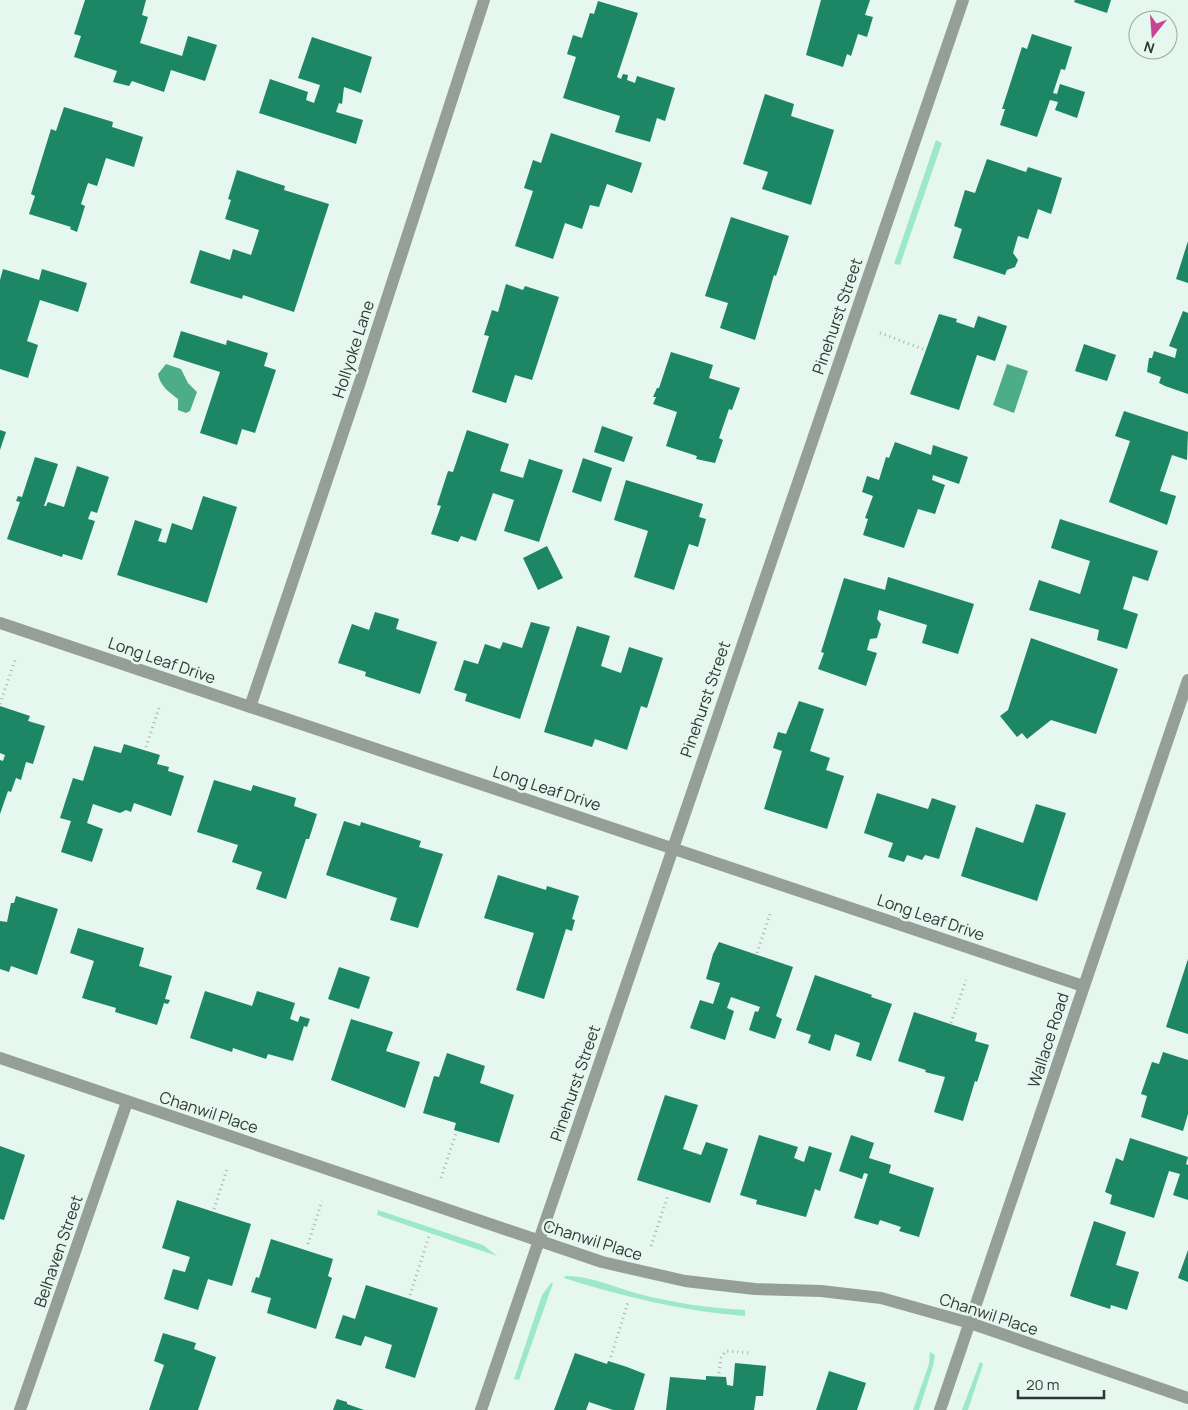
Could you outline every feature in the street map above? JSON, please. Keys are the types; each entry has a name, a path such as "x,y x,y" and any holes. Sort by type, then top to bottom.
{"street":[{"name":"Hollyoke Lane","path":"250,707 363,372 484,0"},
{"name":"Pinehurst Street","path":"481,1410 963,0"},
{"name":"Long Leaf Drive","path":"0,623 1083,986"},
{"name":"Wallace Road","path":"940,1410 1188,680"},
{"name":"Chanwil Place","path":"0,1058 539,1241 642,1273 684,1281 755,1289 821,1291 881,1298 970,1323 1188,1398"},
{"name":"Belhaven Street","path":"20,1410 127,1102"}],"path":[{"path":"880,333 923,349"},
{"path":"0,704 15,660"},
{"path":"146,747 159,708"},
{"path":"757,953 770,914"},
{"path":"952,1024 966,980"},
{"path":"441,1178 456,1133"},
{"path":"214,1210 227,1169"},
{"path":"651,1246 668,1195"},
{"path":"308,1244 322,1201"},
{"path":"410,1295 429,1236"},
{"path":"611,1357 628,1302"},
{"path":"719,1373 721,1358 726,1351 752,1353"}],"shaded area":[{"path":"936,140 942,143 900,265 894,264"},
{"path":"166,364 181,369 188,383 197,392 190,411 186,413 178,410 178,399 165,388 159,378 158,374"},
{"path":"1007,364 1028,371 1014,413 993,405"},
{"path":"378,1210 483,1245 497,1256 377,1215"},
{"path":"565,1276 593,1280 665,1300 745,1310 745,1316 699,1311 653,1302 586,1285 564,1278"},
{"path":"553,1283 519,1380 514,1379 542,1295"},
{"path":"930,1352 935,1355 933,1366 919,1410 913,1410 929,1364"},
{"path":"980,1362 983,1364 968,1410 962,1410"}],"building":[{"path":"85,0 146,0 142,15 148,17 140,43 182,56 188,36 217,45 205,81 171,70 164,92 132,81 129,86 113,82 117,71 74,57 81,36 74,34"},
{"path":"821,0 870,0 865,15 873,17 867,37 858,34 851,56 847,54 843,67 806,55"},
{"path":"1075,0 1111,0 1107,13 1074,2"},
{"path":"598,1 638,13 617,77 621,79 623,74 628,75 627,80 635,83 637,76 675,88 665,121 657,118 650,142 615,132 620,116 563,98 576,57 567,54 573,35 582,38 590,13 594,14"},
{"path":"1032,34 1072,47 1065,70 1061,69 1053,93 1057,94 1060,84 1085,92 1077,118 1055,110 1058,102 1050,100 1037,137 1000,125 1005,109 1002,109 1022,47 1027,49"},
{"path":"312,37 372,57 361,93 344,87 342,104 339,103 336,112 363,120 356,144 259,113 270,79 308,92 306,100 314,103 320,85 298,78"},
{"path":"765,94 794,104 791,116 834,130 811,205 762,189 768,172 743,164"},
{"path":"64,107 113,122 112,127 143,137 134,167 106,158 97,186 88,183 81,204 85,206 77,232 70,229 71,227 29,214 35,196 31,194 51,129 56,131"},
{"path":"551,133 642,163 632,193 607,184 599,207 590,205 582,229 565,223 553,259 515,246 533,191 524,188 533,160 541,163"},
{"path":"987,159 1026,172 1028,167 1062,178 1051,214 1038,209 1028,239 1018,236 1013,253 1018,260 1015,267 1007,270 1005,275 953,258 962,229 954,226 965,190 975,193"},
{"path":"237,170 285,186 284,190 329,204 294,312 243,295 242,299 190,283 200,250 230,260 233,249 251,255 259,230 225,219 231,200 228,199"},
{"path":"731,217 789,236 776,276 774,275 755,340 720,328 728,303 705,296"},
{"path":"1188,241 1188,283 1176,279"},
{"path":"3,269 39,280 42,269 87,283 78,312 40,300 27,341 38,345 28,378 0,369 0,280"},
{"path":"506,284 523,290 525,286 559,297 532,380 515,375 506,403 472,392 489,336 484,335 492,310 498,312"},
{"path":"1183,311 1188,313 1188,394 1159,383 1161,377 1147,372 1149,358 1152,358 1154,351 1175,358 1177,349 1169,346"},
{"path":"939,314 957,319 956,322 974,328 978,316 1007,326 995,361 977,355 959,410 910,394"},
{"path":"181,331 226,345 227,340 268,353 264,366 276,370 255,433 242,429 237,445 200,433 220,372 173,357"},
{"path":"1084,344 1116,355 1107,381 1075,371"},
{"path":"671,352 713,365 709,378 740,388 732,410 729,409 719,438 723,440 715,463 696,459 697,456 666,446 677,412 653,404 656,397 653,397 657,388 659,388"},
{"path":"1124,411 1188,432 1187,460 1172,455 1160,491 1176,496 1167,525 1109,502 1130,441 1115,436"},
{"path":"602,426 633,437 624,462 594,452"},
{"path":"0,430 6,432 0,450"},
{"path":"467,430 509,444 500,471 523,478 529,459 563,470 539,542 504,531 514,500 493,493 476,541 461,536 458,542 431,534 441,506 437,505 448,471 453,472"},
{"path":"895,442 931,455 933,445 968,457 959,484 933,475 932,480 945,485 935,514 918,509 904,548 863,535 868,519 865,518 873,496 862,492 867,476 879,480 886,457 889,458"},
{"path":"35,457 58,464 44,506 48,502 64,507 77,466 109,477 97,513 91,511 88,519 95,521 82,560 63,554 62,557 7,539 20,502 16,501 18,496 22,497"},
{"path":"583,458 612,468 601,502 572,492"},
{"path":"626,480 703,504 699,517 706,519 698,547 689,544 674,590 634,577 648,531 614,520"},
{"path":"203,496 237,507 207,603 117,575 135,520 162,529 158,541 166,543 172,523 192,530"},
{"path":"1060,519 1158,551 1148,581 1133,576 1123,609 1138,614 1127,649 1097,640 1099,630 1029,610 1039,580 1080,594 1090,561 1051,548"},
{"path":"547,546 563,578 538,590 523,558"},
{"path":"888,577 974,604 958,654 922,643 927,625 879,610 877,619 881,624 877,638 870,639 867,650 877,653 866,686 818,669 824,653 821,652 844,578 885,590"},
{"path":"375,612 399,619 396,629 437,642 420,694 365,676 366,672 338,663 352,624 369,630"},
{"path":"531,622 550,627 520,719 465,701 467,694 454,690 464,660 478,664 485,644 500,649 503,642 522,648"},
{"path":"577,626 610,636 601,666 621,673 629,647 663,658 647,708 641,706 627,750 595,739 592,747 544,732"},
{"path":"1031,638 1118,669 1096,734 1051,720 1027,739 1022,733 1017,737 1000,716 1008,710"},
{"path":"799,701 824,709 810,751 830,758 826,770 844,776 827,829 764,809 782,751 773,748 778,732 786,734"},
{"path":"0,706 30,716 28,721 45,726 33,764 26,762 21,780 16,778 11,792 8,791 0,814 0,760 3,761 5,755 0,753"},
{"path":"124,744 160,755 157,764 169,767 168,771 184,776 171,816 134,803 131,812 126,810 120,813 93,804 87,823 103,829 92,862 61,852 71,821 60,818 73,778 83,781 94,746 121,753"},
{"path":"214,780 251,791 253,785 296,798 294,806 317,814 309,839 306,839 286,899 256,889 262,872 232,862 238,845 197,832"},
{"path":"877,793 928,809 932,798 956,806 939,859 925,855 922,860 907,855 904,862 888,857 893,843 864,833"},
{"path":"1036,804 1066,813 1037,901 961,876 976,827 1023,843"},
{"path":"344,821 360,826 361,822 421,841 419,847 443,854 418,928 390,920 397,898 326,875"},
{"path":"498,875 546,890 547,886 579,896 572,919 575,920 572,931 566,929 544,999 516,990 534,933 484,918"},
{"path":"16,896 58,909 37,975 11,966 9,972 0,969 0,921 7,922 11,903 14,903"},
{"path":"78,928 144,948 139,966 172,976 165,999 170,1000 168,1004 164,1003 157,1025 115,1012 116,1008 82,998 94,961 70,953"},
{"path":"719,942 793,967 776,1016 782,1019 775,1039 749,1030 755,1011 758,1012 760,1007 731,997 727,1008 734,1011 725,1040 690,1028 700,1000 713,1004 720,983 706,979 713,954"},
{"path":"1188,959 1188,1034 1166,1027"},
{"path":"339,967 370,977 359,1009 328,999"},
{"path":"815,975 892,1004 871,1061 856,1056 860,1043 835,1034 830,1051 808,1043 811,1035 796,1030"},
{"path":"205,991 252,1006 257,991 295,1003 290,1019 298,1022 300,1016 310,1019 307,1027 304,1026 293,1061 268,1054 266,1059 233,1048 232,1052 190,1038"},
{"path":"914,1012 977,1033 975,1041 989,1045 977,1082 975,1081 963,1121 934,1112 945,1077 925,1072 926,1070 898,1061"},
{"path":"351,1019 393,1032 386,1051 420,1062 405,1108 331,1080"},
{"path":"1163,1052 1188,1060 1188,1114 1183,1131 1141,1117 1147,1096 1141,1094 1152,1062 1159,1064"},
{"path":"447,1053 485,1066 480,1083 514,1095 499,1143 454,1130 456,1123 423,1113 434,1076 439,1077"},
{"path":"665,1095 698,1105 683,1149 701,1155 706,1142 728,1149 710,1203 637,1180"},
{"path":"759,1135 798,1147 794,1158 804,1162 809,1146 832,1153 820,1191 815,1189 806,1217 756,1204 757,1200 740,1195"},
{"path":"851,1135 874,1143 869,1158 891,1165 889,1173 934,1188 919,1237 899,1231 901,1227 880,1220 878,1225 854,1218 868,1174 864,1173 862,1179 839,1171"},
{"path":"1130,1138 1188,1157 1186,1164 1188,1165 1188,1200 1173,1195 1180,1174 1169,1171 1154,1218 1110,1204 1112,1195 1105,1192 1116,1158 1123,1161"},
{"path":"0,1146 25,1155 4,1220 0,1219"},
{"path":"177,1200 251,1224 232,1286 208,1279 198,1310 164,1299 173,1269 185,1272 190,1257 162,1248"},
{"path":"1094,1221 1126,1232 1116,1265 1139,1272 1127,1310 1111,1305 1110,1309 1070,1296"},
{"path":"271,1239 333,1259 328,1276 332,1278 316,1329 267,1313 271,1298 251,1292 256,1277 259,1278"},
{"path":"1188,1250 1188,1282 1178,1278"},
{"path":"366,1285 438,1308 415,1378 385,1368 392,1345 365,1336 361,1346 335,1338 343,1315 355,1319"},
{"path":"163,1333 196,1343 194,1349 216,1357 198,1410 149,1410 164,1365 154,1361"},
{"path":"575,1353 607,1364 608,1361 645,1374 634,1410 613,1410 589,1402 586,1410 554,1410"},
{"path":"735,1363 766,1366 763,1396 756,1396 754,1410 666,1410 670,1377 706,1380 706,1376 726,1377 727,1385 733,1386"},
{"path":"829,1371 866,1383 857,1410 816,1410"},
{"path":"337,1399 347,1402 347,1404 364,1410 333,1410"}]}
